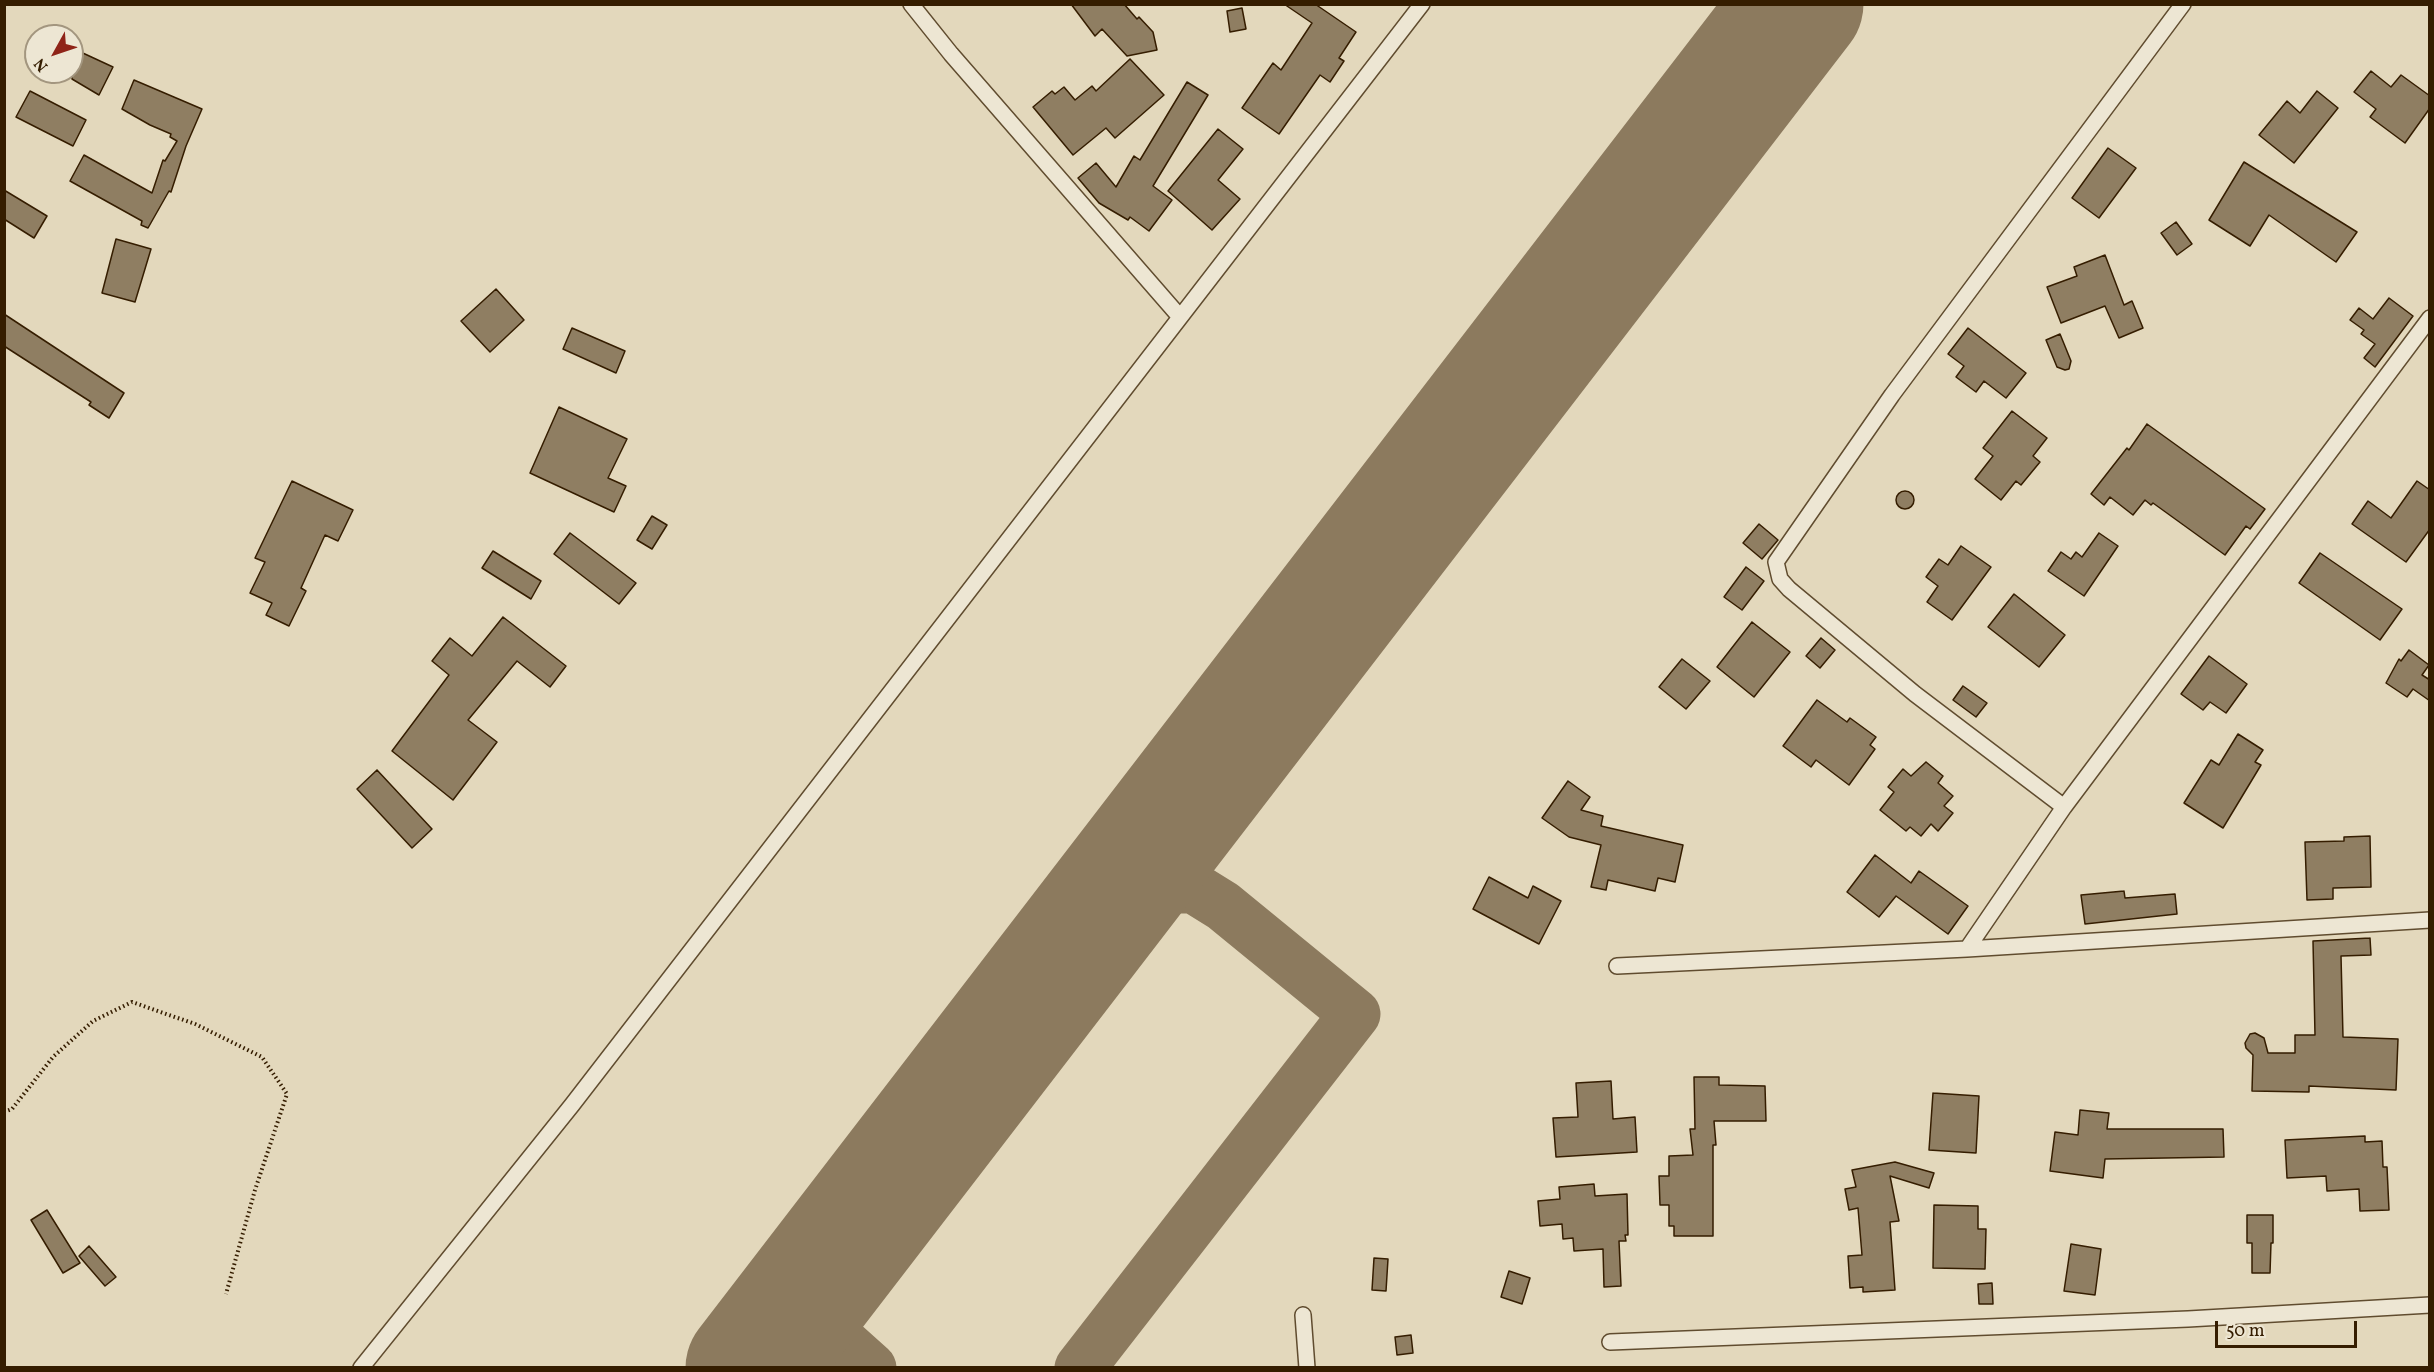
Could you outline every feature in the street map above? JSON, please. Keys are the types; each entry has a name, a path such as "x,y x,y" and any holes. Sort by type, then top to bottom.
{"street":[{"path":"911,4 951,54 1180,317"},
{"path":"361,1368 572,1106 1422,4"},
{"path":"2064,807 1915,694 1789,589 1780,579 1776,562 1892,395 2183,4"},
{"path":"1966,949 2064,807 2430,318"},
{"path":"1617,966 1966,949 2430,920"},
{"path":"1610,1342 2188,1319 2430,1305"},
{"path":"1304,1315 1307,1368"}],"path":[{"path":"4,1112 12,1109 53,1057 93,1021 132,1002 195,1024 262,1057 287,1094 255,1190 226,1294"}],"building":[{"path":"1071,4 1124,4 1153,32 1157,50 1127,56 1102,29 1095,36"},
{"path":"1284,4 1315,4 1356,32 1339,58 1344,61 1330,82 1320,75 1279,134 1242,108 1273,63 1281,70 1312,23"},
{"path":"1242,8 1246,29 1230,32 1227,11"},
{"path":"84,54 113,67 99,95 80,84 84,84"},
{"path":"1130,59 1164,95 1115,138 1106,128 1073,155 1033,107 1052,91 1055,94 1064,87 1075,100 1092,86 1096,91"},
{"path":"2371,71 2391,87 2401,75 2430,96 2430,108 2405,143 2370,117 2376,109 2354,92"},
{"path":"134,80 202,109 186,146 171,192 169,191 148,228 141,225 142,221 70,181 84,155 152,193 163,160 165,161 177,141 170,137 171,134 122,109"},
{"path":"1187,82 1208,95 1153,186 1172,200 1149,231 1130,217 1128,220 1099,203 1078,178 1096,163 1116,187 1134,156 1140,160"},
{"path":"30,91 86,120 73,146 16,117"},
{"path":"2317,91 2338,108 2294,163 2259,135 2287,101 2300,113"},
{"path":"1218,129 1243,149 1218,180 1240,199 1212,230 1168,191"},
{"path":"2108,148 2136,168 2099,218 2072,198"},
{"path":"2244,162 2357,232 2336,262 2269,215 2250,246 2209,220"},
{"path":"4,190 47,216 34,238 4,219"},
{"path":"2176,222 2192,244 2177,255 2161,233"},
{"path":"116,239 151,249 135,302 102,293"},
{"path":"2105,255 2124,305 2132,301 2143,328 2119,338 2105,306 2061,323 2047,287 2077,276 2074,267"},
{"path":"496,289 524,320 490,352 461,321"},
{"path":"2389,298 2413,316 2375,367 2364,358 2375,344 2361,334 2364,330 2350,320 2359,308 2373,319"},
{"path":"4,314 124,393 109,418 89,405 91,402 4,346"},
{"path":"572,328 625,351 616,373 563,349"},
{"path":"1968,328 2026,373 2006,398 1984,381 1976,392 1956,377 1964,366 1948,354"},
{"path":"2060,334 2071,361 2069,369 2065,370 2057,367 2046,340"},
{"path":"559,407 627,439 608,478 626,486 614,512 530,473"},
{"path":"2012,411 2047,438 2033,456 2040,462 2021,485 2016,481 2001,500 1975,479 1993,456 1983,448"},
{"path":"2147,424 2265,509 2250,529 2246,526 2225,555 2153,503 2151,505 2145,500 2133,515 2110,497 2104,505 2091,494 2127,448 2129,450"},
{"path":"292,481 353,510 338,541 325,535 301,588 306,591 289,626 266,615 272,603 250,593 265,562 255,558"},
{"path":"2417,481 2430,490 2430,529 2406,562 2352,524 2368,501 2391,518"},
{"path":"1905,491 1911,494 1914,500 1911,506 1905,509 1899,506 1896,500 1899,494"},
{"path":"652,516 667,525 652,549 637,540"},
{"path":"1759,524 1778,540 1762,559 1743,543"},
{"path":"570,533 636,583 619,604 554,554"},
{"path":"2099,533 2118,546 2084,596 2048,571 2061,552 2071,559 2076,552 2082,557"},
{"path":"1961,546 1991,567 1952,620 1927,602 1938,586 1926,577 1939,559 1948,565"},
{"path":"493,551 541,581 531,599 482,568"},
{"path":"2320,553 2402,609 2380,640 2299,583"},
{"path":"1746,567 1764,581 1742,610 1724,597"},
{"path":"2014,594 2065,635 2039,667 1988,627"},
{"path":"503,617 566,666 550,687 517,661 468,720 497,742 453,800 392,751 449,675 432,661 450,638 472,656"},
{"path":"1752,622 1790,652 1754,697 1717,667"},
{"path":"1821,638 1835,650 1820,668 1806,656"},
{"path":"2409,650 2429,665 2422,675 2430,680 2430,701 2413,689 2407,697 2386,683 2399,659 2401,661"},
{"path":"2209,656 2247,684 2226,713 2210,702 2203,710 2181,694"},
{"path":"1682,659 1710,681 1686,709 1659,687"},
{"path":"1963,686 1987,703 1976,717 1953,700"},
{"path":"1817,700 1847,722 1850,718 1876,737 1870,745 1875,749 1849,785 1816,760 1811,767 1783,746"},
{"path":"2238,734 2263,750 2255,762 2261,765 2223,828 2184,803 2211,760 2219,765"},
{"path":"1926,762 1943,776 1938,783 1953,796 1944,806 1953,813 1938,831 1931,824 1921,836 1910,827 1906,831 1880,810 1894,792 1888,787 1903,769 1911,776"},
{"path":"377,770 432,829 412,848 357,789"},
{"path":"1568,781 1590,797 1581,810 1603,816 1601,826 1683,845 1675,882 1658,878 1655,891 1608,880 1606,890 1591,887 1601,845 1569,837 1542,818"},
{"path":"2370,836 2371,887 2333,888 2333,899 2307,900 2305,842 2344,841 2344,837"},
{"path":"1875,855 1911,883 1919,871 1968,906 1948,934 1896,896 1879,917 1847,892"},
{"path":"1489,877 1528,898 1533,886 1561,901 1539,944 1473,909"},
{"path":"2124,891 2125,898 2175,894 2177,914 2085,924 2081,895"},
{"path":"2370,938 2371,955 2341,956 2343,1037 2398,1039 2396,1090 2309,1086 2309,1092 2252,1091 2253,1055 2246,1048 2245,1043 2250,1034 2255,1033 2264,1038 2268,1053 2295,1053 2295,1035 2315,1035 2313,941"},
{"path":"1694,1077 1719,1077 1719,1085 1765,1086 1766,1121 1714,1121 1716,1145 1713,1145 1713,1236 1674,1236 1674,1226 1669,1226 1669,1205 1660,1205 1659,1176 1669,1176 1669,1156 1693,1155 1690,1129 1695,1129"},
{"path":"1611,1081 1613,1119 1635,1117 1637,1152 1556,1157 1553,1118 1578,1117 1576,1083"},
{"path":"1933,1093 1979,1096 1976,1153 1929,1150"},
{"path":"2080,1110 2109,1113 2107,1129 2223,1129 2224,1157 2105,1159 2103,1178 2050,1171 2055,1132 2078,1135"},
{"path":"2365,1136 2365,1142 2382,1141 2383,1167 2387,1167 2389,1210 2360,1211 2359,1189 2327,1191 2326,1176 2287,1178 2285,1140"},
{"path":"1895,1162 1934,1173 1929,1188 1890,1176 1899,1221 1890,1222 1895,1290 1863,1292 1863,1287 1850,1288 1848,1256 1862,1255 1858,1208 1849,1210 1845,1189 1856,1187 1852,1170"},
{"path":"1594,1184 1595,1196 1627,1194 1628,1235 1625,1235 1626,1241 1619,1241 1621,1286 1604,1287 1603,1249 1574,1251 1573,1238 1563,1239 1562,1224 1540,1226 1538,1201 1560,1199 1559,1187"},
{"path":"1934,1205 1978,1206 1978,1229 1986,1229 1985,1269 1933,1268"},
{"path":"47,1210 80,1263 63,1273 31,1220"},
{"path":"2247,1215 2273,1215 2270,1273 2252,1273 2252,1243 2247,1243"},
{"path":"2071,1244 2101,1249 2095,1295 2064,1291"},
{"path":"89,1246 116,1277 105,1286 79,1256"},
{"path":"1374,1258 1388,1259 1386,1291 1372,1290"},
{"path":"1509,1271 1530,1278 1522,1304 1501,1297"},
{"path":"1992,1283 1993,1304 1979,1304 1978,1284"},
{"path":"1411,1335 1413,1353 1397,1355 1395,1337"}],"taxiway":[{"path":"1080,1368 1355,1014 1223,906 1194,888 1151,888"},
{"path":"798,1347 820,1341 842,1342 871,1368"}],"runway":[{"path":"750,1368 1799,4"}]}
